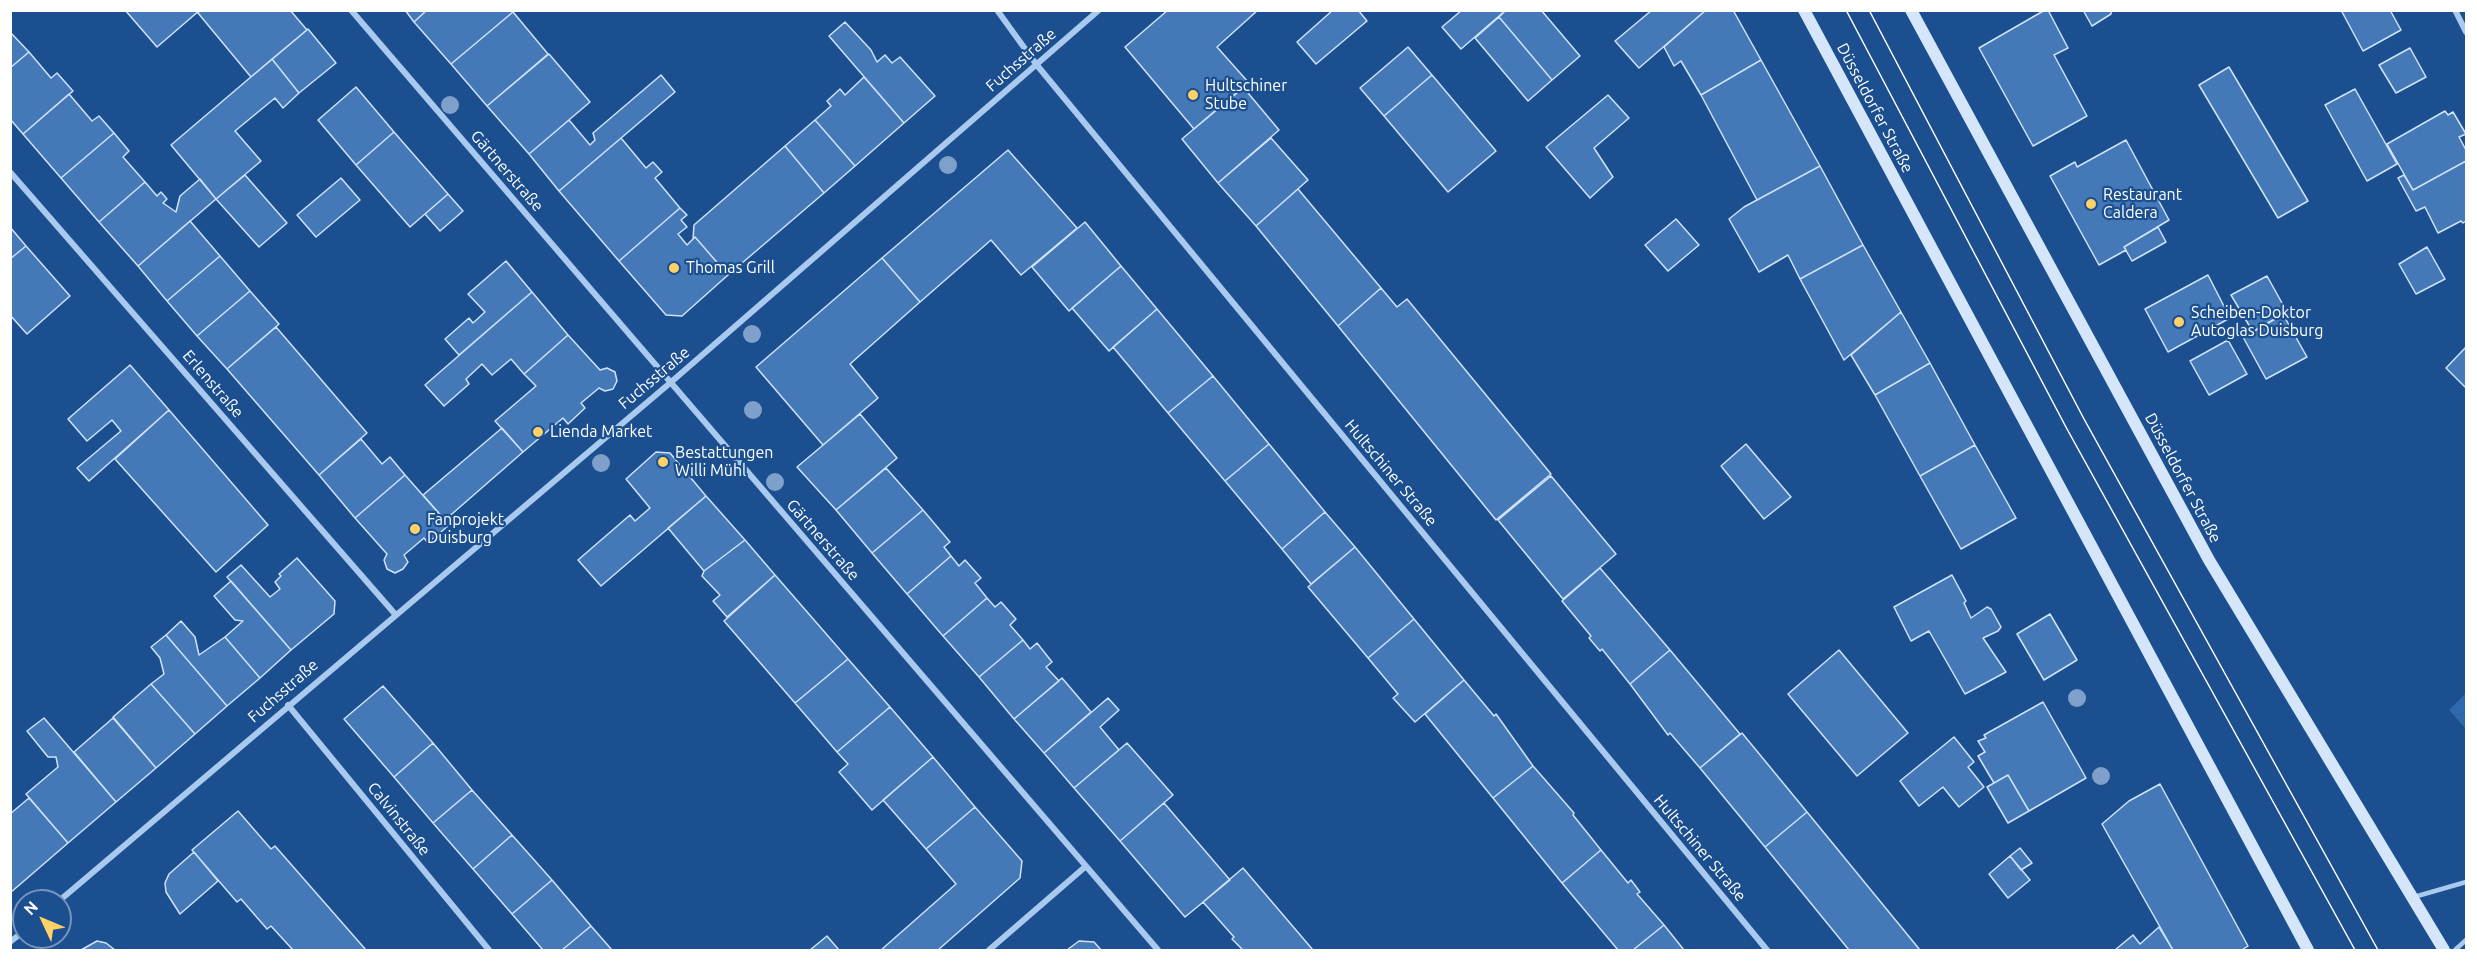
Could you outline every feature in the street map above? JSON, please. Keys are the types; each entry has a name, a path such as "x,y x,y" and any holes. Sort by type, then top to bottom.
{"main road":[{"name":"Düsseldorfer Straße","path":"1804,10 2308,951"},
{"name":"Düsseldorfer Straße","path":"1911,10 2209,560 2444,951"}],"street":[{"name":"Gärtnerstraße","path":"351,10 1158,951"},
{"name":"Hultschiner Straße","path":"997,10 1036,64 1767,951"},
{"name":"Fuchsstraße","path":"72,890 670,383 1099,10"},
{"path":"2455,10 2466,32"},
{"name":"Erlenstraße","path":"10,172 395,614"},
{"name":"Calvinstraße","path":"288,705 489,951"},
{"path":"989,951 1085,867"}],"lane":[{"path":"2413,897 2466,882"},
{"path":"2455,951 2466,940"}],"shaded area":[{"path":"2466,693 2466,729 2449,710"}],"building":[{"path":"125,10 200,10 157,47"},
{"path":"200,10 290,10 307,30 251,77 198,13"},
{"path":"405,10 427,10 414,22"},
{"path":"427,10 511,10 513,12 451,64 414,22"},
{"path":"1168,10 1258,10 1217,47 1249,83 1194,129 1125,47"},
{"path":"1333,10 1358,10 1367,21 1316,64 1297,42"},
{"path":"1462,10 1506,10 1461,49 1442,27"},
{"path":"1506,10 1541,10 1580,56 1552,80 1499,17"},
{"path":"1652,10 1706,10 1639,68 1615,41"},
{"path":"1706,10 1733,10 1761,60 1701,95 1681,61 1674,66 1664,47"},
{"path":"2048,10 2068,48 2054,55 2087,116 2033,146 1979,48"},
{"path":"2083,10 2111,10 2111,14 2092,26"},
{"path":"2341,10 2390,10 2401,30 2363,51"},
{"path":"513,12 548,54 487,106 451,64"},
{"path":"1499,17 1552,80 1528,101 1475,38"},
{"path":"845,22 871,50 877,62 885,55 892,63 900,57 935,96 904,123 829,36"},
{"path":"308,29 336,63 299,93 272,59"},
{"path":"10,32 29,52 10,68"},
{"path":"1408,47 1432,75 1384,116 1360,88"},
{"path":"2410,48 2426,77 2396,93 2379,65"},
{"path":"29,52 51,78 57,73 73,91 23,134 10,119 10,68"},
{"path":"549,54 590,102 529,154 487,106"},
{"path":"272,59 299,93 283,108 275,98 235,131 261,161 216,199 171,145"},
{"path":"1761,60 1820,166 1757,200 1701,95"},
{"path":"2229,67 2308,201 2278,218 2199,85"},
{"path":"661,75 675,92 559,191 529,154 569,120 590,145 595,140 593,133"},
{"path":"1432,75 1496,151 1448,192 1384,116"},
{"path":"864,77 904,123 855,166 815,120 831,106 827,101 840,89 845,95"},
{"path":"356,87 394,132 356,165 318,120"},
{"path":"1243,87 1279,130 1218,183 1182,139"},
{"path":"2355,89 2397,164 2367,181 2325,105"},
{"path":"69,94 92,121 99,116 114,133 61,178 23,134"},
{"path":"1608,95 1629,118 1594,148 1613,177 1590,198 1546,147"},
{"path":"2445,111 2448,115 2453,112 2466,134 2459,137 2466,150 2466,161 2413,190 2387,144"},
{"path":"815,120 855,166 824,193 785,146"},
{"path":"394,132 448,194 410,227 356,165"},
{"path":"114,133 129,151 123,157 145,182 99,222 61,178"},
{"path":"621,138 646,168 653,162 662,172 655,178 680,208 619,261 559,191"},
{"path":"1271,138 1308,180 1256,226 1218,183"},
{"path":"2126,140 2169,220 2124,247 2126,250 2099,265 2050,176 2075,162 2077,167"},
{"path":"785,146 824,193 728,275 695,237 693,239 694,225"},
{"path":"1008,150 1077,228 1021,275 991,240 920,302 882,258"},
{"path":"2466,161 2466,221 2463,223 2461,221 2438,233 2425,207 2416,211 2398,178 2404,175 2413,190"},
{"path":"1820,166 1863,245 1800,279 1788,255 1759,272 1729,219 1744,207"},
{"path":"245,175 287,223 259,247 216,199"},
{"path":"341,178 360,200 316,237 297,215"},
{"path":"200,179 216,199 138,266 99,222 145,182 157,196 161,192 167,199 163,203 176,212 180,196"},
{"path":"1298,189 1381,288 1338,326 1256,226"},
{"path":"448,194 463,211 440,231 425,214"},
{"name":"Thomas Grill","path":"680,208 687,215 681,220 687,227 678,234 687,245 695,237 728,275 682,316 666,315 619,261"},
{"path":"1676,219 1699,245 1668,271 1645,245"},
{"path":"190,221 220,256 167,301 138,266"},
{"path":"1085,222 1121,266 1069,311 1032,267"},
{"path":"10,227 26,246 10,259"},
{"path":"2158,227 2166,242 2132,261 2124,247"},
{"path":"1863,245 1901,312 1844,360 1800,279"},
{"path":"26,246 70,296 27,334 10,315 10,259"},
{"path":"2427,247 2445,279 2416,294 2399,264"},
{"path":"220,256 250,291 197,336 167,301"},
{"path":"882,258 920,302 850,364 878,398 823,445 756,367"},
{"path":"506,261 532,292 459,355 445,339 469,318 473,323 485,312 468,294"},
{"path":"1121,266 1157,309 1109,351 1072,308"},
{"path":"2208,275 2230,318 2168,352 2145,309"},
{"path":"2267,276 2287,312 2253,332 2231,295"},
{"path":"1381,288 1397,307 1407,299 1551,474 1496,520 1338,326"},
{"path":"250,291 279,324 227,369 197,336"},
{"path":"532,292 568,335 524,374 511,359 492,375 482,364 466,379 469,384 444,406 425,385"},
{"path":"1157,309 1213,376 1168,413 1113,347"},
{"path":"1901,312 1930,363 1875,395 1851,355"},
{"path":"2287,312 2284,316 2307,357 2266,379 2243,337"},
{"path":"276,327 367,433 319,475 227,369"},
{"path":"568,335 600,370 607,368 615,372 617,381 613,389 605,391 599,388 581,403 585,408 568,424 563,418 523,452 495,421 536,386 524,374"},
{"path":"2228,340 2247,374 2209,395 2190,361"},
{"path":"2466,347 2466,388 2446,368"},
{"path":"1930,363 1975,445 1920,476 1875,395"},
{"path":"130,365 169,410 89,481 77,468 121,431 112,420 87,441 68,419"},
{"path":"1213,376 1269,444 1225,481 1168,413"},
{"path":"169,410 268,525 216,572 115,459"},
{"path":"860,414 897,458 836,510 797,467"},
{"path":"502,428 523,452 445,520 423,495"},
{"path":"361,439 382,464 390,457 405,475 355,518 319,475"},
{"path":"1269,444 1325,512 1282,549 1225,481"},
{"path":"1746,444 1791,497 1764,519 1721,466"},
{"path":"1975,445 2016,518 1961,549 1920,476"},
{"path":"656,452 670,453 706,496 601,586 578,560 630,515 635,521 650,508 626,479"},
{"path":"886,468 923,510 872,553 836,510"},
{"path":"405,475 449,525 428,543 424,538 404,555 408,562 403,569 395,573 387,569 384,560 387,554 355,518"},
{"path":"1551,476 1616,554 1563,599 1498,520"},
{"path":"706,496 745,540 704,571 668,528"},
{"path":"923,510 950,542 944,547 951,556 907,594 872,553"},
{"path":"1325,512 1355,547 1311,584 1282,549"},
{"path":"745,540 775,575 727,617 713,601 720,595 702,576 704,571"},
{"path":"1355,547 1414,619 1368,658 1308,587"},
{"path":"951,556 959,566 965,560 981,578 975,583 987,598 943,636 907,594"},
{"path":"297,558 335,601 334,614 291,650 227,577 241,565 270,597 280,589 275,582 281,576 279,574"},
{"path":"1600,568 1670,650 1630,684 1602,649 1600,651 1589,638 1591,636 1562,601"},
{"path":"775,575 848,659 795,703 724,621"},
{"path":"1952,575 1966,601 1964,603 1971,618 1987,607 1991,609 2001,627 1998,631 1983,638 2006,672 1965,694 1929,631 1911,641 1894,607"},
{"path":"231,581 291,650 260,678 225,637 243,621 235,620 214,596"},
{"path":"987,598 995,607 1001,602 1016,619 1010,625 1023,640 979,677 943,636"},
{"path":"2050,614 2077,660 2044,680 2017,634"},
{"path":"1414,619 1464,680 1415,722 1393,698 1398,694 1368,658"},
{"path":"181,621 195,637 199,655 225,637 260,678 227,706 166,635"},
{"path":"166,635 227,706 195,734 151,684 164,674 160,658 151,647"},
{"path":"1023,640 1030,649 1037,643 1052,662 1046,667 1059,681 1014,719 979,677"},
{"path":"1670,650 1740,734 1700,768 1670,733 1668,735 1630,684"},
{"path":"1839,650 1908,733 1857,776 1788,694"},
{"path":"848,659 890,707 837,752 795,703"},
{"path":"1062,678 1091,712 1044,753 1014,719"},
{"path":"1464,680 1494,716 1496,714 1533,766 1493,798 1425,714"},
{"path":"151,684 195,734 156,768 113,717"},
{"path":"383,686 433,743 394,777 344,719"},
{"path":"1108,698 1119,710 1100,727 1119,750 1074,788 1044,753"},
{"path":"2043,702 2086,778 2029,811 2008,775 1994,783 1978,756 1985,752 1978,741 1986,738 1984,735"},
{"path":"890,707 933,757 872,810 839,772 848,764 837,752"},
{"path":"44,718 116,802 68,843 26,794 58,767 56,757 48,757 27,731"},
{"path":"113,718 156,768 116,802 74,752"},
{"path":"1742,733 1807,812 1765,847 1700,768"},
{"path":"1954,737 1974,762 1968,767 1984,787 1959,807 1943,787 1919,806 1900,781"},
{"path":"433,743 472,790 433,823 394,777"},
{"path":"1127,743 1173,795 1120,841 1074,788"},
{"path":"933,757 975,807 926,849 883,800"},
{"path":"1533,766 1574,813 1573,815 1601,850 1562,883 1493,798"},
{"path":"2008,775 2029,811 2008,823 1987,787"},
{"path":"2160,784 2248,946 2242,950 2173,950 2102,824 2129,801"},
{"path":"472,790 512,835 473,869 433,823"},
{"path":"29,798 68,843 10,893 10,814"},
{"path":"1164,803 1230,880 1185,917 1120,841"},
{"path":"975,807 1022,861 1020,878 938,950 881,950 956,884 926,849"},
{"path":"238,811 271,849 275,846 366,950 293,950 271,926 267,929 241,899 237,902 192,850"},
{"path":"1807,812 1920,950 1849,950 1765,847"},
{"path":"512,835 552,880 512,914 473,869"},
{"path":"2020,848 2032,863 2021,870 2010,856"},
{"path":"1601,850 1628,883 1631,880 1640,892 1637,894 1664,925 1633,950 1618,950 1562,883"},
{"path":"194,852 218,881 180,914 166,892 165,883 169,874"},
{"path":"2010,856 2030,880 2008,898 1989,874"},
{"path":"1243,868 1313,950 1243,950 1232,939 1234,937 1203,902"},
{"path":"552,880 591,926 562,950 543,950 512,914"},
{"path":"1664,925 1684,950 1633,950"},
{"path":"591,926 612,950 562,950"},
{"path":"2159,927 2173,950 2115,950 2133,935 2140,944"},
{"path":"827,936 839,950 810,950"},
{"path":"97,941 106,943 115,950 81,950"},
{"path":"1079,941 1094,942 1101,950 1067,950"}],"tram line":[{"path":"1846,10 2067,429 2355,950"},
{"path":"1869,10 2084,419 2378,950"}],"place":[{"name":"Hultschiner Stube","path":"1193,95"},
{"name":"Restaurant Caldera","path":"2091,204"},
{"name":"Thomas Grill","path":"674,268"},
{"name":"Scheiben-Doktor Autoglas Duisburg","path":"2179,322"},
{"name":"Lienda Market","path":"538,432"},
{"name":"Bestattungen Willi Mühl","path":"663,462"},
{"name":"Fanprojekt Duisburg","path":"415,529"}]}
